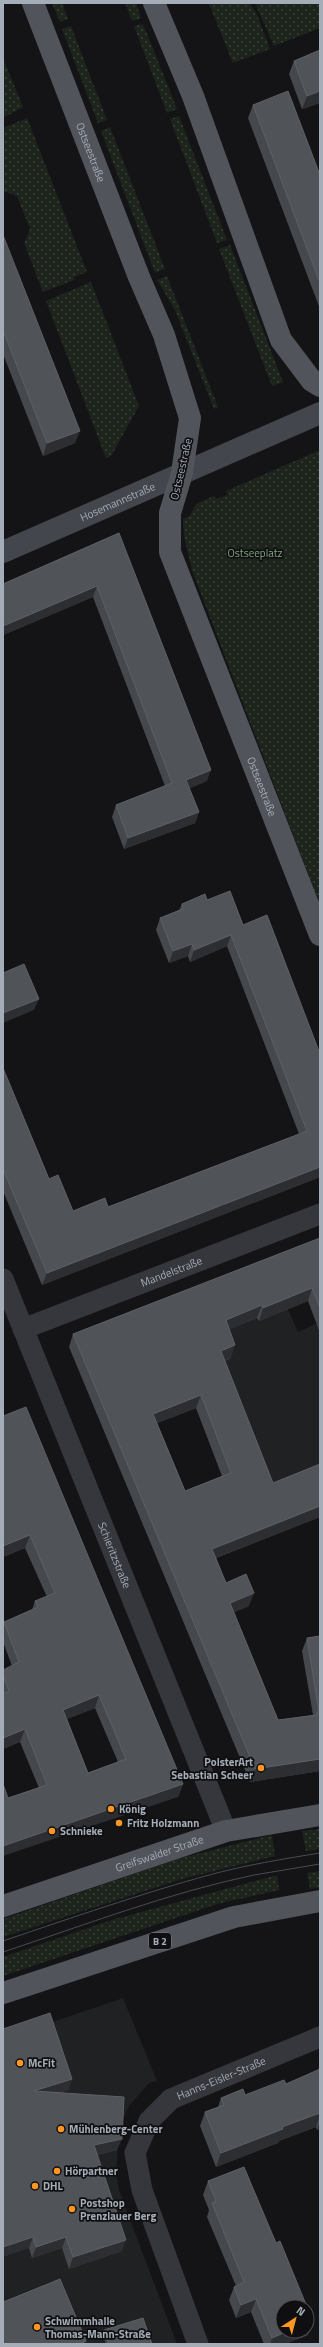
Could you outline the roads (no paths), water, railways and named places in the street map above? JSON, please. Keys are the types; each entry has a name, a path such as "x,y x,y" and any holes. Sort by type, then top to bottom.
{"main road":[{"name":"Ostseestraße","path":"33,3 169,350 190,418 182,474 170,513 170,552 320,935"},
{"path":"154,3 193,96 282,340 312,381 320,386"},
{"name":"Greifswalder Straße","path":"3,1906 226,1831 320,1815"},
{"name":"B 2","path":"3,1993 234,1917 320,1901"}],"street":[{"name":"Hosemannstraße","path":"3,552 320,413"},
{"name":"Mandelstraße","path":"23,1328 320,1214"},
{"name":"Schieritzstraße","path":"3,1279 226,1831"},
{"name":"Hanns-Eisler-Straße","path":"198,2344 142,2190 135,2153 149,2121 171,2099 320,2037"}],"tram line":[{"path":"3,1941 183,1882 251,1865 320,1853"},
{"path":"3,1952 158,1900 222,1882 320,1864"}],"place":[{"name":"PolsterArt Sebastian Scheer","path":"261,1768"},
{"name":"König","path":"111,1809"},
{"name":"Fritz Holzmann","path":"119,1823"},
{"name":"Schnieke","path":"52,1831"},
{"name":"McFit","path":"20,2063"},
{"name":"Mühlenberg-Center","path":"61,2129"},
{"name":"Hörpartner","path":"57,2171"},
{"name":"DHL","path":"35,2186"},
{"name":"Postshop Prenzlauer Berg","path":"72,2209"},
{"name":"Schwimmhalle Thomas-Mann-Straße","path":"37,2327"}],"park label":[{"name":"Ostseeplatz","path":"255,553"}]}
